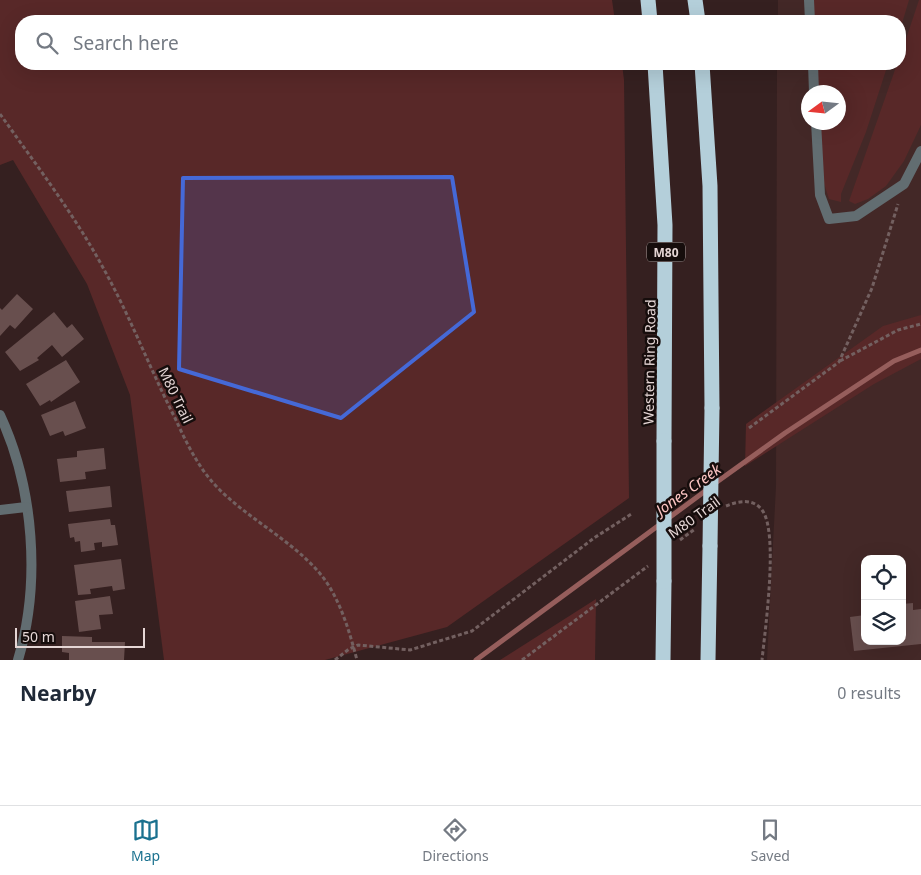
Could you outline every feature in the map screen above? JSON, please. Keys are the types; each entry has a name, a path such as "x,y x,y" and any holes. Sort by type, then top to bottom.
{"highway":[{"path":"648,0 649,15"},
{"path":"695,0 697,15"},
{"name":"Western Ring Road","path":"655,70 666,225 663,660"},
{"path":"702,70 710,186 712,408 708,660"}],"street":[{"path":"809,0 810,15"},
{"path":"813,70 814,85"},
{"path":"816,130 820,195 829,219 856,216 904,184 921,151"},
{"path":"0,415 16,457 26,507 29,535 29,602 18,660"},
{"path":"0,510 26,507"}],"path":[{"name":"M80 Trail","path":"0,114 44,174 107,274 166,401 198,462 216,485 233,502 299,553 320,574 336,599 348,627 357,660"},
{"path":"839,362 872,288 904,184"},
{"path":"748,428 839,362 898,330 921,324"},
{"name":"M80 Trail","path":"725,506 747,501 762,511 767,521 770,549 762,660"},
{"path":"335,660 353,646 410,650 472,631 594,538 633,513"},
{"name":"M80 Trail","path":"673,546 703,523"},
{"path":"522,660 650,564"}],"highlighted area":[{"path":"452,177 474,312 341,418 179,369 183,178"}],"shaded area":[{"path":"0,0 612,0 614,15 15,15 15,70 623,70 629,498 447,627 325,660 164,660 130,395 87,284 13,160 0,165"},
{"path":"778,0 921,0 921,660 767,660 776,486 777,70 906,70 906,15 778,15"},
{"path":"809,0 909,0 904,15 810,15"},
{"path":"919,0 921,0 921,125 904,161 886,186 868,199 855,204 849,201 895,70 906,70 906,39"},
{"path":"813,70 886,70 866,132 841,194 841,202 829,199 818,165 816,130 846,130 846,85 814,85"},
{"path":"921,315 921,359 874,384 745,466 746,424 883,326"},
{"path":"596,599 595,660 500,660"}],"building":[{"path":"17,294 33,309 15,329 10,325 0,336 0,308 2,310"},
{"path":"54,312 67,328 72,324 84,339 62,357 52,345 37,358 39,360 20,371 5,352"},
{"path":"66,360 80,382 51,402 50,400 40,406 26,384"},
{"path":"75,401 86,428 65,436 63,431 50,436 41,415"},
{"path":"104,448 106,469 85,472 86,479 60,482 57,459 77,457 77,451"},
{"path":"110,486 112,507 69,512 66,491"},
{"path":"110,519 111,525 115,525 118,545 102,547 102,542 94,543 95,550 81,552 80,541 75,542 74,537 70,538 68,524"},
{"path":"121,559 125,589 113,591 112,586 90,589 91,594 78,595 74,565"},
{"path":"110,596 113,614 99,615 101,629 79,632 75,601"},
{"path":"913,603 913,610 921,609 921,644 854,651 850,617 861,616 861,645 906,645 906,604"},
{"path":"62,636 92,637 92,642 125,642 124,660 69,660 69,653 62,652"}],"waterway":[{"name":"Jones Creek","path":"714,484 785,433 894,361 921,350"},
{"name":"Jones Creek","path":"476,660 708,489"}]}
